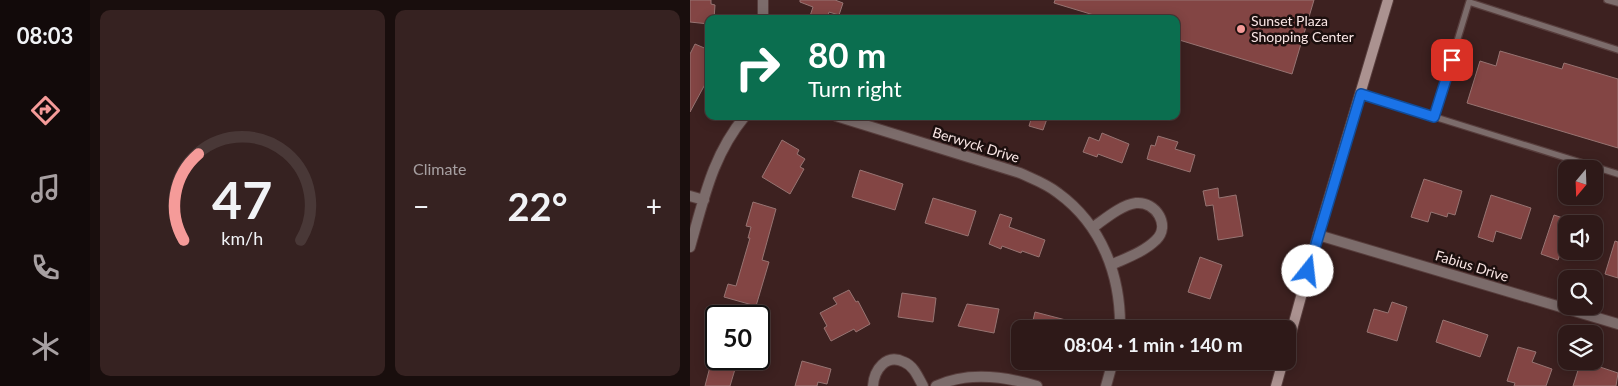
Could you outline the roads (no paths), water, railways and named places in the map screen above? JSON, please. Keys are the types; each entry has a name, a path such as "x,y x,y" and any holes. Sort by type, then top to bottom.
{"main road":[{"path":"1295,320 1388,0"},
{"path":"1276,386 1280,370"}],"street":[{"path":"763,0 763,15"},
{"path":"690,246 719,154 741,120"},
{"name":"Berwyck Drive","path":"849,120 1020,173 1058,192 1071,203 1092,228 1111,265 1120,300 1120,320"},
{"path":"690,196 704,200"},
{"path":"1092,228 1106,217 1130,204 1139,202 1146,204 1158,213 1161,228 1155,241 1111,265"},
{"name":"Fabius Drive","path":"1318,235 1618,324"},
{"path":"873,386 875,372 880,366 895,360 904,362 914,370 923,386"},
{"path":"1106,386 1110,370"},
{"path":"936,386 973,376 1006,378 1037,386"}],"lane":[{"path":"1607,0 1618,4"},
{"path":"1434,117 1470,1 1618,50"},
{"path":"1361,94 1618,174"}],"place":[{"name":"Sunset Plaza Shopping Center","path":"1241,29"}]}
